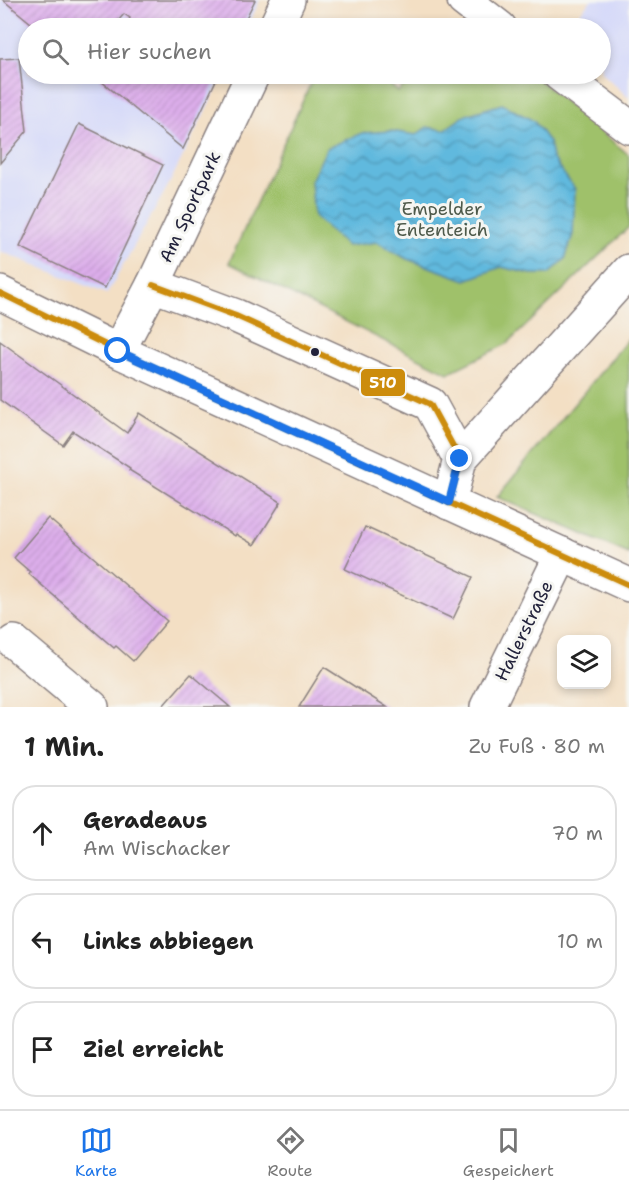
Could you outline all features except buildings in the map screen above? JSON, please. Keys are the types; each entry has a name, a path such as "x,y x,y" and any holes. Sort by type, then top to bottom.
{"street":[{"path":"280,18 288,0"},
{"path":"464,0 487,18"},
{"name":"Am Sportpark","path":"118,351 153,285 248,84"},
{"path":"572,84 629,126"},
{"path":"449,502 460,459 629,271"},
{"path":"153,285 236,316 430,404 460,459"},
{"path":"0,293 118,351 629,585"},
{"name":"Hallerstraße","path":"487,707 562,554"},
{"path":"14,642 92,707"}],"shaded area":[{"path":"0,0 260,0 252,18 18,18 18,84 219,84 169,184 107,294 0,251"},
{"path":"591,0 629,0 629,98 611,81 611,18 576,18"}],"green space":[{"name":"Empelder Ententeich","path":"310,84 390,84 398,92 406,84 544,84 629,155 629,227 507,344 448,373 229,263"},
{"path":"629,338 629,554 497,497"}],"water":[{"path":"502,104 534,121 549,142 552,158 575,189 573,234 565,259 549,274 531,274 501,267 466,280 407,259 377,242 347,246 314,216 311,181 327,148 362,133 391,131 416,135 427,127 444,130 466,115"}],"transit line":[{"name":"510","path":"153,285 236,316 430,404 460,459 449,503"},
{"name":"510","path":"0,293 118,351 629,585"}],"route":[{"path":"118,351 449,502 460,459"}]}
